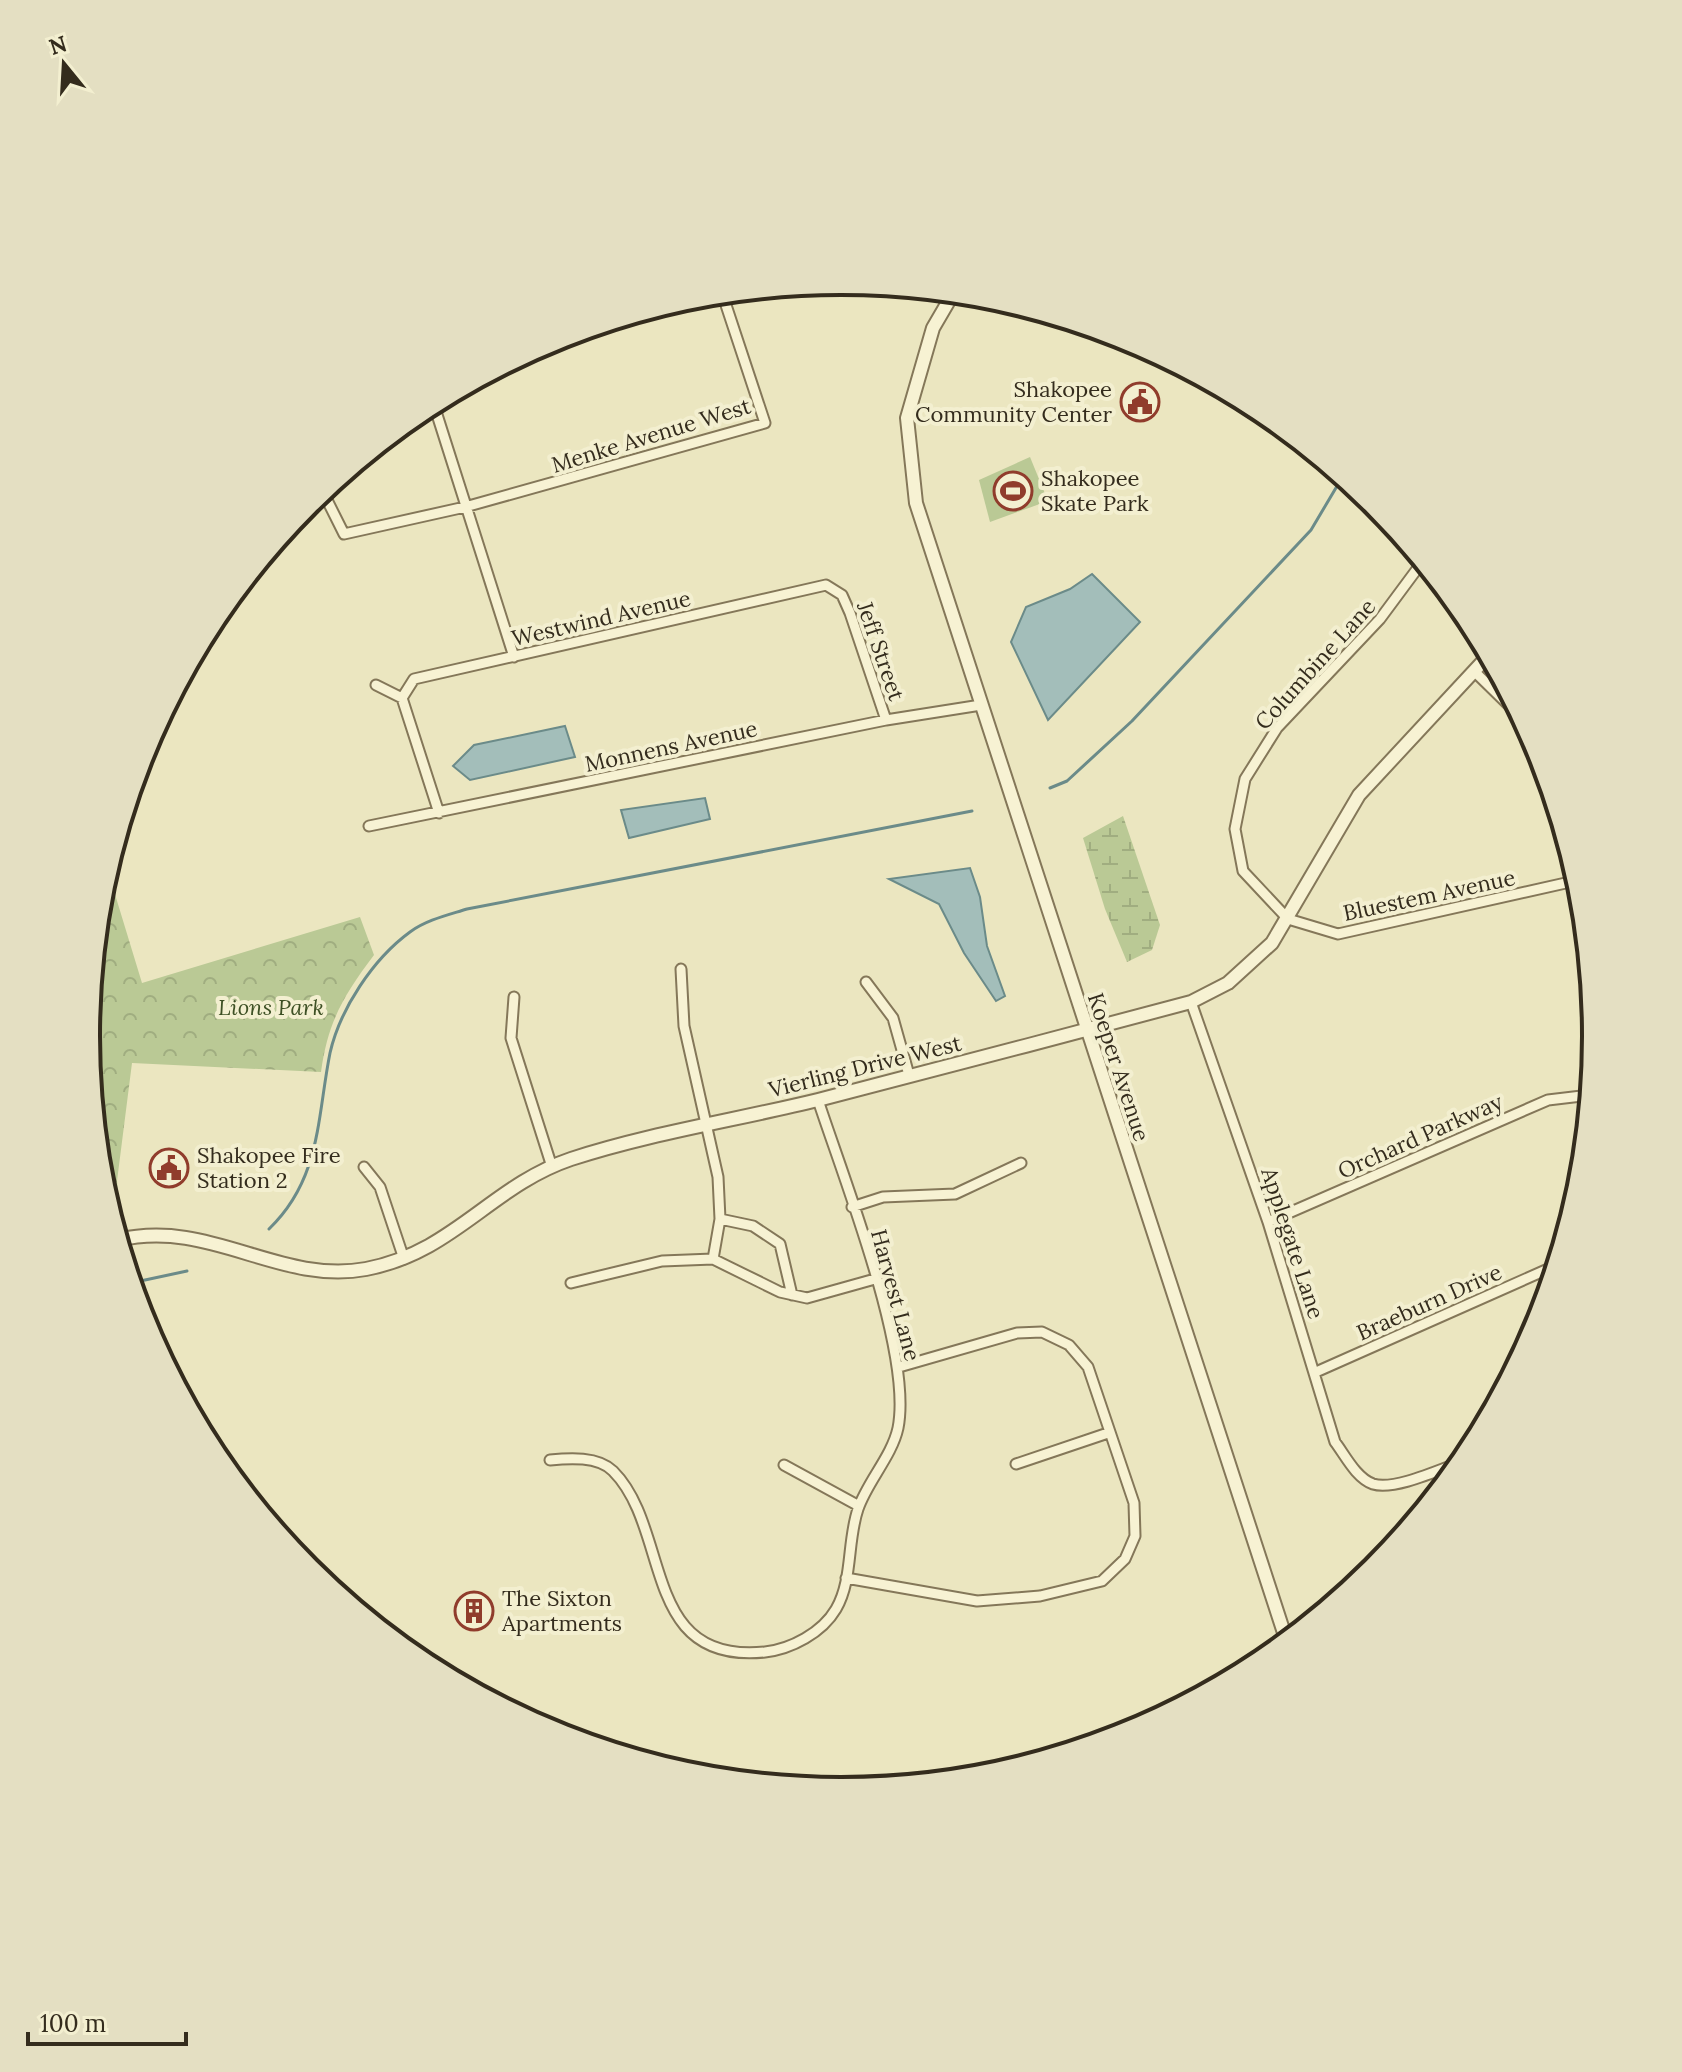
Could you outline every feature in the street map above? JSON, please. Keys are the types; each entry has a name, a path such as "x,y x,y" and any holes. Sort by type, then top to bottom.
{"street":[{"name":"Koeper Avenue","path":"948,303 933,328 907,418 916,503 1283,1630"},
{"name":"Menke Avenue West","path":"465,507 765,423 726,304"},
{"path":"437,415 514,657"},
{"path":"328,502 344,534 465,507"},
{"name":"Columbine Lane","path":"1288,919 1243,871 1235,829 1245,779 1277,728 1380,619 1417,570"},
{"name":"Westwind Avenue","path":"402,698 414,679 826,585 842,595"},
{"name":"Jeff Street","path":"842,595 886,720"},
{"name":"Vierling Drive West","path":"128,1238 147,1235 190,1236 283,1264 317,1270 361,1269 404,1259 453,1233 518,1183 552,1167 1191,1002 1228,983 1272,943 1359,795 1482,664"},
{"path":"1475,672 1499,696"},
{"path":"376,685 402,698 439,813"},
{"name":"Monnens Avenue","path":"369,826 886,720 981,705"},
{"name":"Bluestem Avenue","path":"1288,919 1338,934 1566,883"},
{"path":"681,969 684,1026 709,1126 718,1177 720,1219 713,1259"},
{"path":"866,982 893,1018 909,1075"},
{"path":"514,997 511,1038 552,1167"},
{"name":"Applegate Lane","path":"1191,1002 1268,1222 1335,1442 1356,1471 1374,1484 1402,1483 1442,1469"},
{"name":"Orchard Parkway","path":"1268,1222 1548,1100 1579,1096"},
{"name":"Harvest Lane","path":"550,1460 578,1457 611,1468 628,1488 674,1614 697,1638 739,1655 780,1650 816,1632 835,1610 846,1578 849,1539 859,1506 898,1428 899,1367 875,1279 818,1100"},
{"path":"852,1207 883,1197 955,1194 1021,1163"},
{"path":"364,1167 380,1187 404,1259"},
{"path":"720,1219 753,1226 780,1244 792,1295"},
{"path":"571,1283 662,1261 713,1259 792,1295 807,1298 875,1279"},
{"name":"Braeburn Drive","path":"1316,1372 1544,1271"},
{"path":"846,1578 977,1601 1040,1596 1102,1581 1125,1559 1135,1536 1134,1503 1088,1367 1069,1345 1042,1332 1017,1333 899,1367"},
{"path":"1016,1464 1108,1433"},
{"path":"784,1465 859,1506"}],"green space":[{"name":"Shakopee Skate Park","path":"1030,457 1048,501 990,522 979,480"},
{"path":"1123,816 1160,925 1152,950 1127,962 1105,909 1083,838"},
{"name":"Lions Park","path":"114,891 142,983 360,917 374,955 339,1009 328,1038 321,1072 132,1063 117,1181 119,1202 106,1133 100,1036 106,939"}],"water":[{"path":"1092,574 1140,622 1048,720 1011,642 1026,607 1070,589"},
{"path":"565,726 575,757 470,780 453,766 474,745"},
{"path":"705,798 710,819 629,838 621,810"},
{"path":"970,868 980,897 987,946 1005,996 996,1001 964,953 939,904 889,879"}],"waterway":[{"path":"1050,788 1067,781 1132,721 1311,530 1337,486"},
{"path":"269,1229 299,1190 308,1168 319,1124 330,1053 350,1002 383,956 416,928 467,909 972,811"},
{"path":"141,1281 187,1271"}],"place":[{"name":"Shakopee Community Center","path":"1140,402"},
{"name":"Shakopee Skate Park","path":"1013,491"},
{"name":"Shakopee Fire Station 2","path":"169,1168"},
{"name":"The Sixton Apartments","path":"474,1611"}]}
